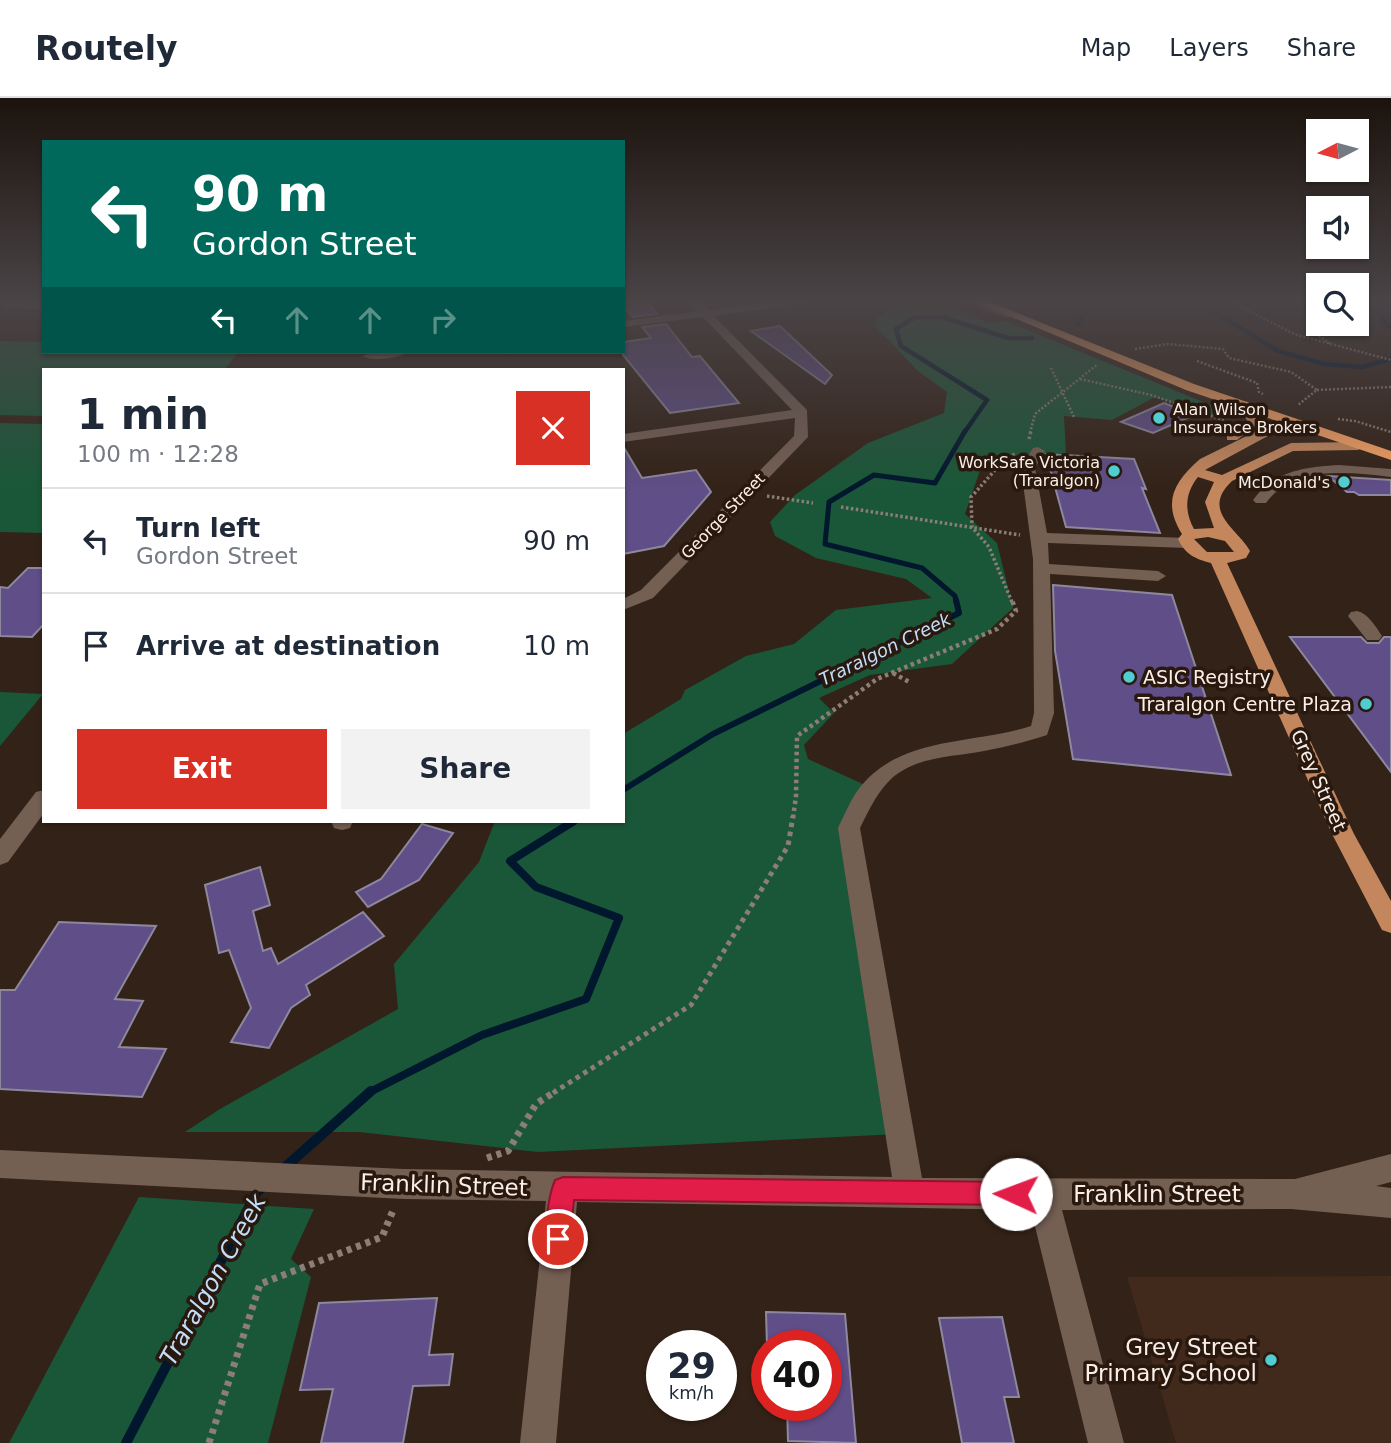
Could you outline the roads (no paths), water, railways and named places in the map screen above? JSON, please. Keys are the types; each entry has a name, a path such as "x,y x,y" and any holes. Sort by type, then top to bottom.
{"highway":[{"path":"1146,363 1285,421 1310,419 1358,446 1391,456"},
{"path":"1149,363 1310,419 1391,442"}],"main road":[{"path":"1199,467 1203,457 1254,421 1243,404"},
{"path":"1226,536 1211,512 1210,501 1223,480 1310,419"},
{"path":"1188,539 1202,531 1226,536 1236,541 1242,551 1240,555 1231,559 1217,559 1196,552 1188,539 1180,521 1181,487 1199,467 1285,421"},
{"path":"1223,480 1291,447 1358,446"},
{"path":"1199,467 1223,480"},
{"name":"Grey Street","path":"1217,559 1247,614 1338,825 1385,902 1391,923"}],"street":[{"path":"753,363 802,413"},
{"path":"625,438 802,413"},
{"name":"George Street","path":"625,604 647,594 800,438 802,413"},
{"path":"909,1190 849,828 859,801 876,780 902,762 932,750 1018,739 1040,730 1044,713 1039,538 1035,496 1028,468 1038,451"},
{"path":"1261,500 1265,491 1290,474 1370,470 1391,473"},
{"path":"1039,538 1188,539"},
{"path":"1040,568 1158,576"},
{"path":"1357,616 1373,636"},
{"path":"0,856 42,800"},
{"name":"Franklin Street","path":"0,1164 404,1184 563,1188 909,1190 1043,1195 1291,1194 1391,1203"},
{"path":"1291,1194 1391,1168"},
{"path":"538,1443 563,1188"},
{"path":"1043,1195 1106,1443"}],"waterway":[{"name":"Traralgon Creek","path":"928,363 987,400 964,433"},
{"name":"Traralgon Creek","path":"1320,363 1362,367 1377,363"},
{"name":"Traralgon Creek","path":"956,602 955,596 922,568 825,544 829,502 874,475 935,483 965,431"},
{"name":"Traralgon Creek","path":"625,789 713,734 959,613 956,600"},
{"name":"Traralgon Creek","path":"370,1092 482,1035 586,999 619,918 536,887 510,861 571,823"},
{"name":"Traralgon Creek","path":"283,1169 370,1092"},
{"name":"Traralgon Creek","path":"126,1443 257,1192 264,1186"}],"place":[{"name":"Alan Wilson Insurance Brokers","path":"1159,418"},
{"name":"WorkSafe Victoria (Traralgon)","path":"1114,471"},
{"name":"McDonald's","path":"1344,482"},
{"name":"ASIC Registry","path":"1129,677"},
{"name":"Traralgon Centre Plaza","path":"1366,704"},
{"name":"Grey Street Primary School","path":"1271,1360"}]}
